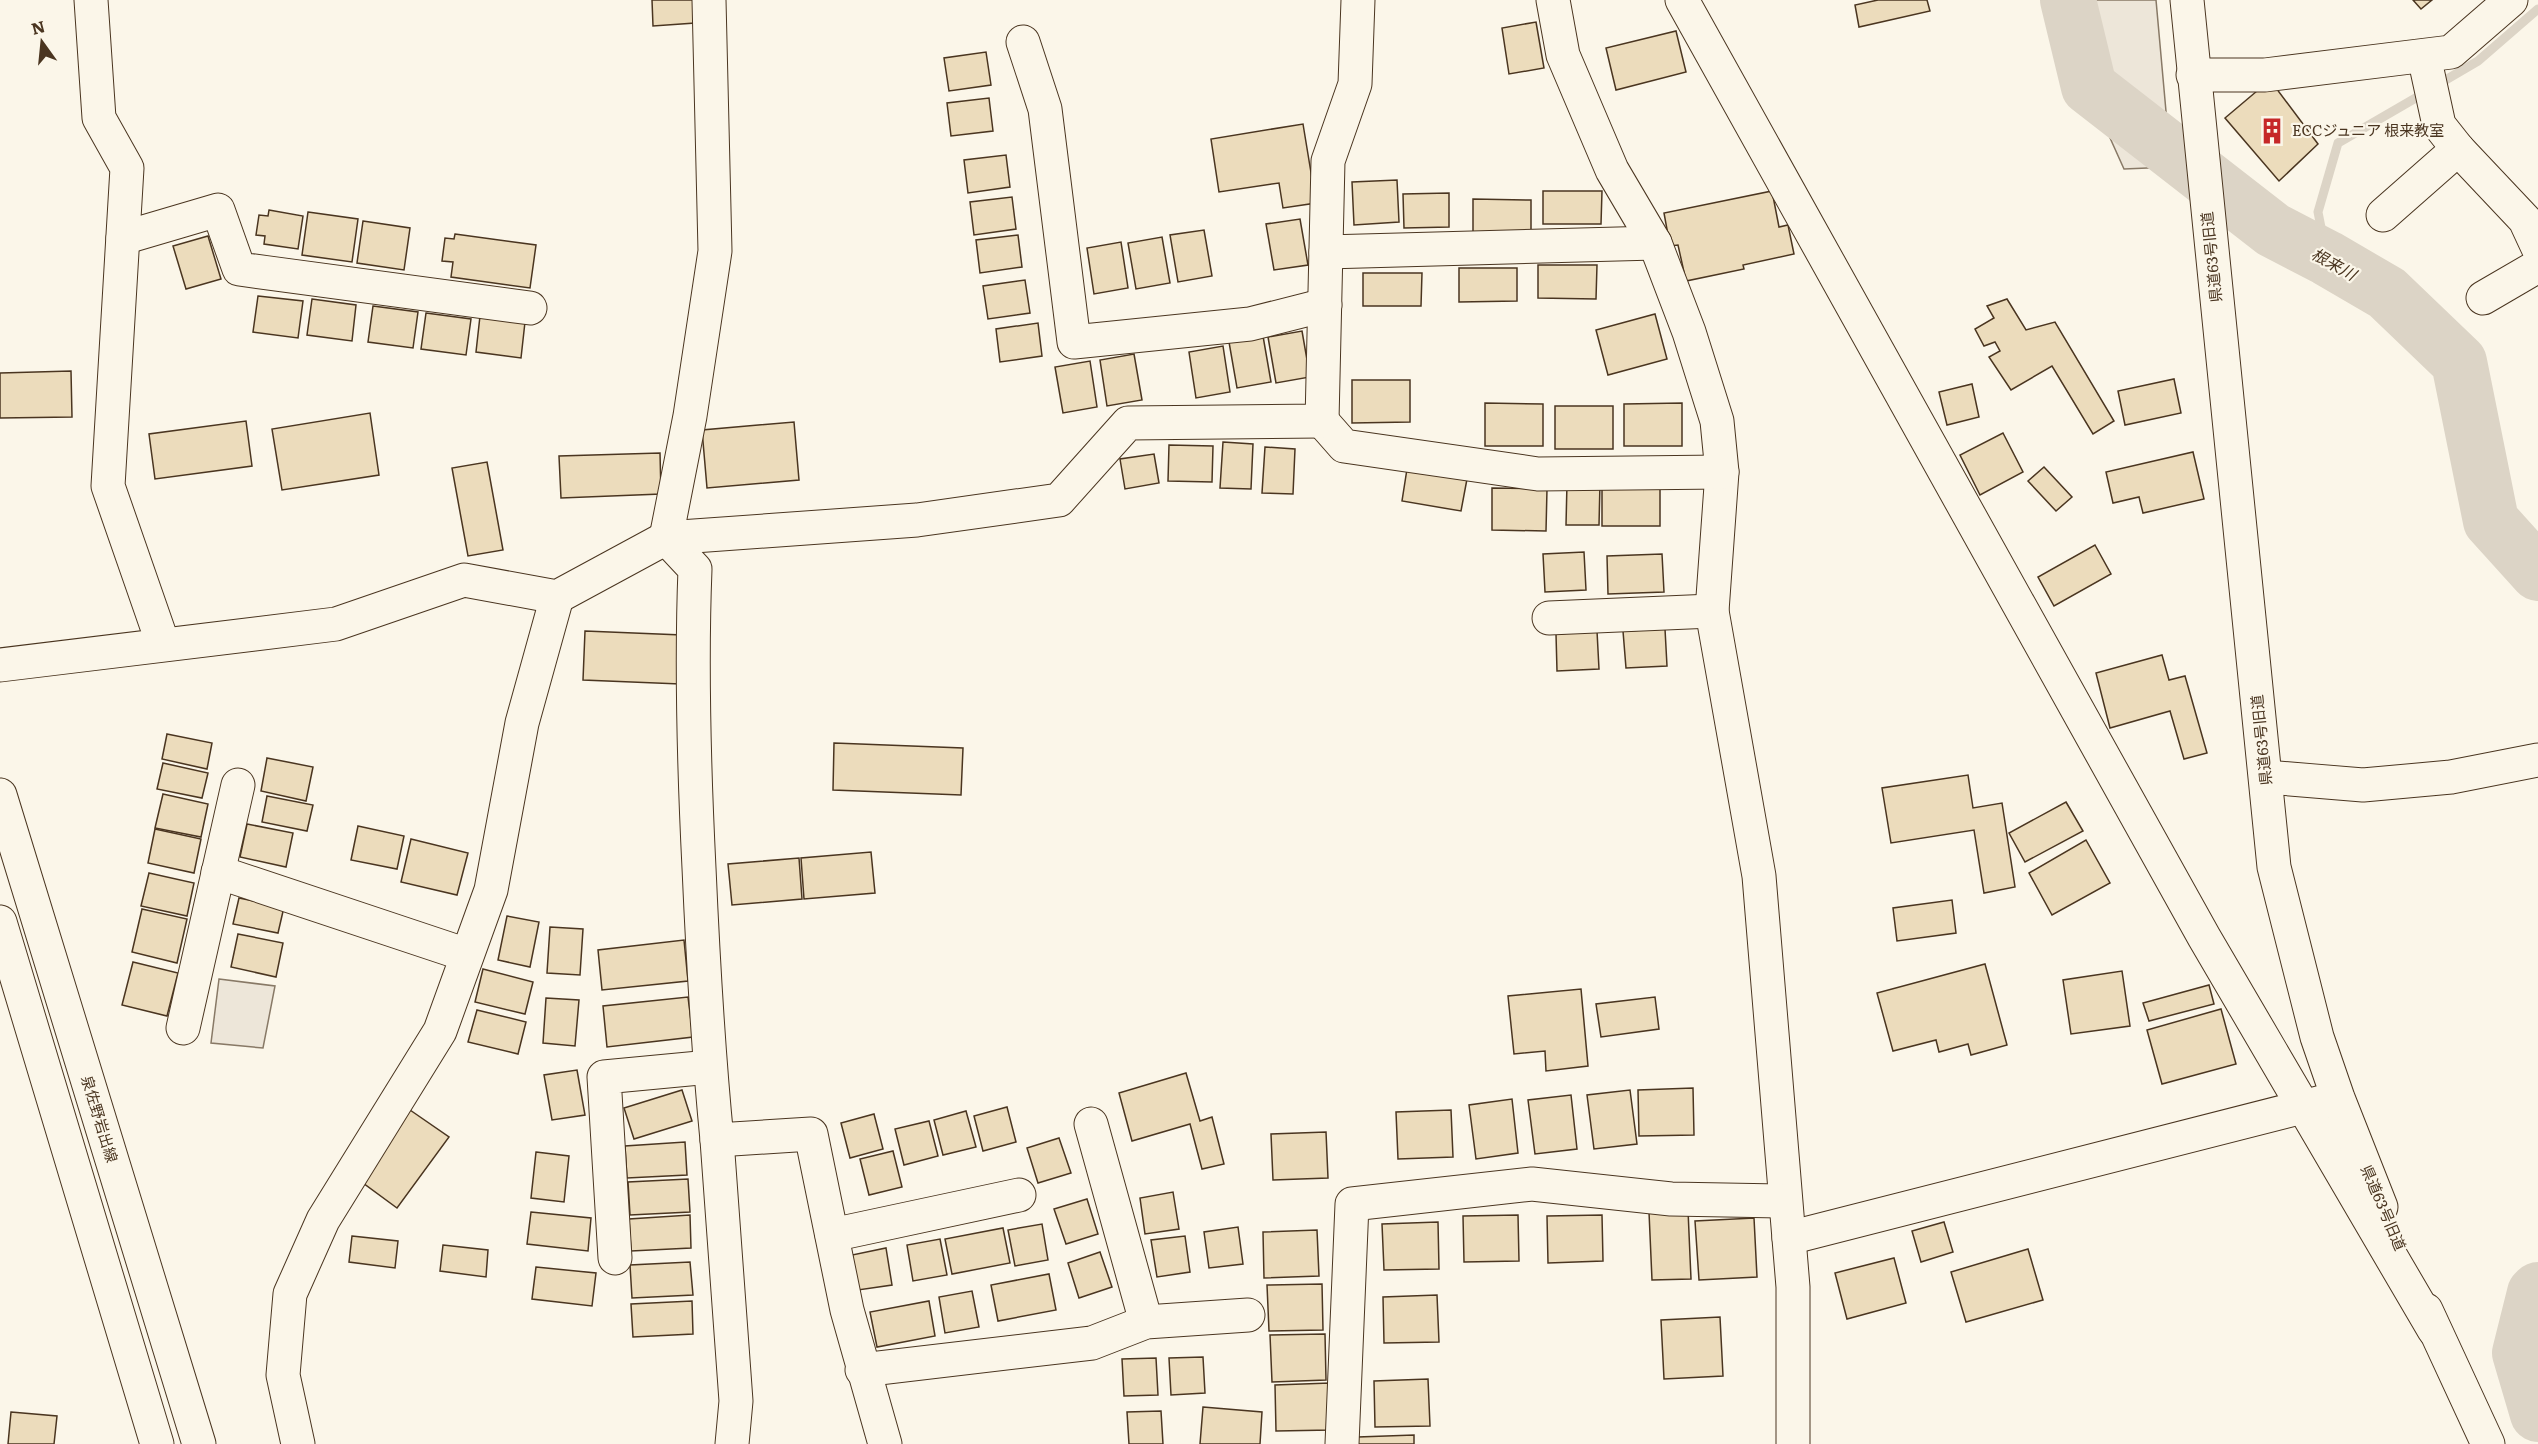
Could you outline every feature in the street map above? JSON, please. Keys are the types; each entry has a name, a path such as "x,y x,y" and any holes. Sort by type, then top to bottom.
{"street":[{"path":"91,0 99,118 127,168 108,486 163,644"},
{"path":"666,538 690,416 715,251 709,0"},
{"path":"1358,0 1355,84 1329,161 1322,421 1344,447 1538,474 1722,472"},
{"path":"1553,0 1563,55 1612,170 1655,243 1689,332 1717,421 1722,472 1712,611 1759,876 1793,1287 1793,1444"},
{"path":"1682,0 2204,937 2434,1330"},
{"name":"県道63号旧道","path":"2187,0 2196,111 2217,295 2274,867 2314,1026 2338,1098 2384,1214 2434,1330 2488,1444"},
{"path":"2193,75 2265,75 2425,62 2451,52 2511,0"},
{"path":"1023,42 1044,108 1074,342 1250,324 1325,305"},
{"path":"2425,62 2439,124 2458,150 2525,220 2538,248"},
{"path":"2383,215 2458,150"},
{"path":"123,238 218,210 239,269 530,308"},
{"path":"1326,252 1655,243"},
{"path":"2483,298 2538,266"},
{"path":"0,665 336,624 464,580 557,597 666,538 917,520 1059,500 1128,423 1322,421"},
{"path":"666,538 695,569 692,643 694,763 710,1067 736,1401 732,1444"},
{"path":"298,1444 284,1375 290,1294 323,1220 440,1031 491,890 522,723 539,654 557,597"},
{"path":"1549,618 1712,611"},
{"path":"2266,777 2362,785 2451,777 2538,760"},
{"path":"183,1028 238,785"},
{"name":"泉佐野岩出線","path":"0,795 199,1444"},
{"path":"218,872 467,955"},
{"path":"0,922 157,1444"},
{"path":"615,1258 604,1077 710,1067"},
{"path":"1789,1238 2338,1098"},
{"path":"1091,1124 1146,1322"},
{"path":"717,1140 811,1134 847,1310 862,1370 885,1444"},
{"path":"1342,1444 1352,1204 1532,1184 1671,1199 1785,1201"},
{"path":"832,1235 1019,1195"},
{"path":"862,1370 1092,1343 1146,1322 1248,1316"}],"shaded area":[{"path":"2048,0 2156,0 2171,167 2124,169"},
{"path":"219,979 275,986 263,1048 211,1043"}],"building":[{"path":"652,0 694,0 695,23 653,26"},
{"path":"1878,0 1927,0 1930,11 1859,27 1855,5"},
{"path":"2413,0 2432,0 2421,9"},
{"path":"1536,22 1544,68 1509,74 1502,28"},
{"path":"1676,31 1686,72 1616,90 1606,48"},
{"path":"986,52 991,85 949,91 944,58"},
{"name":"ECCジュニア 根来教室","path":"2270,80 2318,144 2279,181 2225,118"},
{"path":"989,98 993,131 951,136 947,103"},
{"path":"1303,124 1316,203 1283,208 1279,183 1219,192 1211,139"},
{"path":"1006,155 1010,187 968,193 964,160"},
{"path":"1397,180 1399,222 1354,225 1352,182"},
{"path":"1543,191 1602,191 1601,224 1543,224"},
{"path":"1772,191 1779,227 1788,225 1794,254 1743,265 1744,269 1686,281 1678,245 1670,246 1664,213"},
{"path":"1449,193 1449,227 1404,228 1403,194"},
{"path":"1012,197 1016,229 974,235 970,202"},
{"path":"1473,199 1531,200 1531,232 1473,233"},
{"path":"269,210 303,216 298,249 264,244 265,236 256,235 259,215 268,216"},
{"path":"308,212 358,219 352,262 302,255"},
{"path":"1300,219 1308,265 1274,270 1266,224"},
{"path":"363,221 410,228 404,270 357,263"},
{"path":"1204,230 1212,276 1178,282 1170,235"},
{"path":"455,234 536,245 530,288 451,277 453,262 442,261 445,238 454,239"},
{"path":"1018,235 1022,267 980,273 976,240"},
{"path":"208,236 221,279 186,289 173,246"},
{"path":"1162,237 1170,283 1136,289 1128,243"},
{"path":"1121,242 1128,288 1094,294 1087,248"},
{"path":"1538,265 1597,265 1596,299 1538,298"},
{"path":"1459,268 1517,268 1517,301 1459,302"},
{"path":"1363,273 1422,273 1421,306 1363,306"},
{"path":"1025,280 1030,313 988,319 983,286"},
{"path":"258,296 303,301 298,338 253,332"},
{"path":"312,299 356,305 352,341 307,335"},
{"path":"2007,299 2026,330 2055,322 2114,421 2093,434 2052,366 2011,390 1989,357 2000,351 1995,342 1984,346 1975,329 1994,318 1987,306"},
{"path":"373,306 418,312 413,348 368,342"},
{"path":"426,313 471,319 466,355 421,349"},
{"path":"1655,314 1667,359 1608,375 1596,330"},
{"path":"480,316 525,322 521,358 476,352"},
{"path":"1038,323 1042,356 1000,362 996,329"},
{"path":"1302,331 1310,377 1276,383 1268,337"},
{"path":"1263,336 1271,382 1237,388 1229,342"},
{"path":"1223,346 1230,392 1196,398 1189,352"},
{"path":"1134,354 1142,400 1107,406 1100,360"},
{"path":"1090,361 1097,407 1063,413 1055,367"},
{"path":"71,371 72,417 0,418 0,373"},
{"path":"2174,379 2181,413 2125,425 2118,391"},
{"path":"1352,380 1410,380 1410,422 1352,423"},
{"path":"1972,384 1979,417 1947,425 1939,392"},
{"path":"1485,403 1543,404 1543,446 1485,446"},
{"path":"1682,403 1682,446 1624,446 1624,404"},
{"path":"1555,406 1613,406 1613,449 1555,449"},
{"path":"370,413 379,475 282,490 272,429"},
{"path":"246,421 252,466 155,479 149,434"},
{"path":"794,422 799,480 707,488 702,430"},
{"path":"2003,433 2023,472 1980,495 1960,455"},
{"path":"1223,442 1253,444 1251,489 1220,488"},
{"path":"1169,445 1213,446 1212,482 1168,481"},
{"path":"1265,447 1295,449 1293,494 1262,493"},
{"path":"2193,452 2204,499 2143,513 2139,497 2113,503 2106,472"},
{"path":"660,453 661,494 561,498 559,456"},
{"path":"1154,454 1159,483 1125,489 1120,459"},
{"path":"487,462 503,550 468,556 452,468"},
{"path":"2044,467 2072,497 2056,511 2028,481"},
{"path":"1407,469 1467,479 1461,511 1402,501"},
{"path":"1567,483 1600,483 1599,525 1566,525"},
{"path":"1602,483 1660,483 1660,526 1602,526"},
{"path":"1492,488 1547,489 1546,531 1492,530"},
{"path":"2095,545 2111,574 2054,606 2038,577"},
{"path":"1584,552 1586,590 1545,592 1543,554"},
{"path":"1662,554 1664,592 1608,594 1607,556"},
{"path":"1665,629 1667,666 1626,668 1623,631"},
{"path":"585,631 682,635 680,684 583,680"},
{"path":"1597,631 1599,669 1557,671 1556,634"},
{"path":"2162,655 2169,680 2185,676 2207,753 2184,759 2170,711 2110,728 2096,673"},
{"path":"167,734 212,743 207,769 162,759"},
{"path":"834,743 963,748 961,795 833,790"},
{"path":"267,758 313,767 306,801 261,791"},
{"path":"163,763 208,773 202,798 157,789"},
{"path":"1968,775 1973,808 2002,803 2015,887 1984,893 1974,830 1891,843 1882,788"},
{"path":"163,794 208,804 201,837 155,828"},
{"path":"267,796 313,805 307,831 262,822"},
{"path":"2066,802 2083,831 2025,862 2009,833"},
{"path":"247,824 293,833 286,867 240,857"},
{"path":"358,826 404,836 397,869 351,860"},
{"path":"155,829 201,839 194,873 148,863"},
{"path":"411,839 468,853 457,895 401,882"},
{"path":"2086,840 2110,883 2052,915 2029,873"},
{"path":"871,852 875,893 804,899 801,858"},
{"path":"799,858 802,899 732,905 728,864"},
{"path":"149,873 194,883 187,916 141,906"},
{"path":"239,898 284,907 278,933 233,924"},
{"path":"1952,900 1956,933 1897,941 1893,908"},
{"path":"142,909 187,919 177,963 132,952"},
{"path":"507,916 539,922 530,967 498,960"},
{"path":"550,927 583,929 580,975 547,973"},
{"path":"238,934 283,943 276,977 231,967"},
{"path":"684,940 688,981 602,990 598,950"},
{"path":"133,962 178,973 167,1016 122,1005"},
{"path":"1985,964 2007,1045 1971,1055 1968,1044 1939,1052 1936,1040 1893,1051 1877,993"},
{"path":"483,969 533,982 525,1014 475,1002"},
{"path":"2122,971 2130,1026 2071,1034 2063,980"},
{"path":"2209,985 2214,1004 2149,1021 2143,1003"},
{"path":"1581,989 1588,1066 1546,1071 1545,1051 1514,1054 1508,996"},
{"path":"688,997 693,1037 607,1047 603,1006"},
{"path":"1655,997 1659,1029 1601,1037 1596,1004"},
{"path":"546,998 579,1000 575,1046 543,1043"},
{"path":"2221,1009 2236,1064 2162,1084 2147,1030"},
{"path":"477,1010 526,1022 518,1054 468,1042"},
{"path":"577,1070 585,1115 552,1120 544,1075"},
{"path":"1186,1073 1200,1121 1212,1117 1224,1164 1202,1169 1190,1124 1132,1141 1119,1093"},
{"path":"1693,1088 1694,1135 1639,1136 1638,1090"},
{"path":"682,1090 692,1121 634,1139 624,1108"},
{"path":"1630,1090 1637,1144 1594,1149 1587,1095"},
{"path":"1571,1095 1577,1149 1535,1154 1528,1100"},
{"path":"1512,1099 1518,1153 1476,1159 1469,1105"},
{"path":"1007,1107 1016,1142 983,1151 974,1116"},
{"path":"410,1110 449,1137 397,1208 359,1180"},
{"path":"1451,1110 1453,1157 1398,1159 1396,1112"},
{"path":"966,1111 976,1147 943,1155 934,1120"},
{"path":"874,1114 883,1149 850,1158 841,1123"},
{"path":"929,1121 938,1156 904,1165 895,1129"},
{"path":"1326,1132 1328,1178 1273,1180 1271,1134"},
{"path":"1059,1138 1071,1173 1038,1183 1027,1148"},
{"path":"685,1142 687,1175 627,1178 625,1146"},
{"path":"893,1151 902,1187 869,1195 860,1159"},
{"path":"536,1152 569,1156 564,1202 531,1198"},
{"path":"688,1179 690,1212 630,1215 628,1182"},
{"path":"1173,1192 1179,1229 1145,1234 1140,1198"},
{"path":"1087,1199 1098,1234 1066,1244 1054,1209"},
{"path":"1688,1210 1691,1279 1652,1280 1649,1212"},
{"path":"531,1212 591,1218 588,1251 527,1244"},
{"path":"690,1215 691,1248 631,1251 629,1219"},
{"path":"1518,1215 1519,1261 1464,1262 1463,1216"},
{"path":"1602,1215 1603,1261 1548,1263 1547,1216"},
{"path":"1754,1218 1757,1277 1699,1280 1695,1221"},
{"path":"1438,1222 1439,1269 1384,1270 1382,1224"},
{"path":"1944,1222 1953,1252 1921,1262 1912,1231"},
{"path":"1042,1224 1048,1260 1015,1266 1008,1230"},
{"path":"1238,1227 1243,1264 1209,1268 1204,1232"},
{"path":"1003,1228 1010,1263 952,1274 945,1239"},
{"path":"1317,1230 1319,1276 1264,1278 1263,1232"},
{"path":"352,1236 398,1241 395,1268 349,1262"},
{"path":"1185,1236 1190,1272 1157,1277 1151,1240"},
{"path":"940,1239 947,1275 913,1281 907,1245"},
{"path":"443,1245 488,1250 486,1277 440,1271"},
{"path":"886,1248 892,1285 858,1290 852,1255"},
{"path":"2028,1249 2043,1300 1966,1322 1951,1272"},
{"path":"1100,1252 1112,1287 1079,1298 1068,1263"},
{"path":"1894,1258 1906,1303 1847,1319 1835,1273"},
{"path":"690,1262 693,1295 632,1298 630,1265"},
{"path":"536,1267 596,1273 592,1306 532,1299"},
{"path":"1049,1274 1056,1310 998,1321 991,1285"},
{"path":"1322,1284 1323,1330 1269,1331 1267,1285"},
{"path":"972,1291 979,1327 945,1333 939,1297"},
{"path":"1437,1295 1439,1342 1384,1343 1383,1297"},
{"path":"692,1301 693,1334 633,1337 631,1304"},
{"path":"929,1301 935,1336 877,1347 870,1312"},
{"path":"1720,1317 1723,1376 1664,1379 1661,1320"},
{"path":"1325,1334 1326,1380 1272,1382 1270,1335"},
{"path":"1203,1357 1205,1393 1171,1395 1169,1358"},
{"path":"1156,1358 1158,1395 1124,1396 1122,1359"},
{"path":"1428,1379 1430,1426 1375,1427 1374,1381"},
{"path":"1330,1383 1331,1430 1276,1431 1275,1385"},
{"path":"1203,1407 1262,1412 1260,1444 1200,1444"},
{"path":"1161,1411 1163,1444 1129,1444 1127,1412"},
{"path":"11,1412 57,1416 54,1444 8,1444"},
{"path":"1414,1435 1414,1444 1358,1444 1358,1437"}],"waterway":[{"name":"根来川","path":"2068,0 2089,87 2273,230 2387,293 2459,362 2491,521 2538,573"},
{"path":"2437,85 2478,61 2538,9"},
{"path":"2327,258 2318,212 2338,143 2426,92"},
{"name":"根来川","path":"2538,1290 2535,1293 2520,1353 2538,1414"}],"place":[{"name":"ECCジュニア 根来教室","path":"2272,131"}]}
